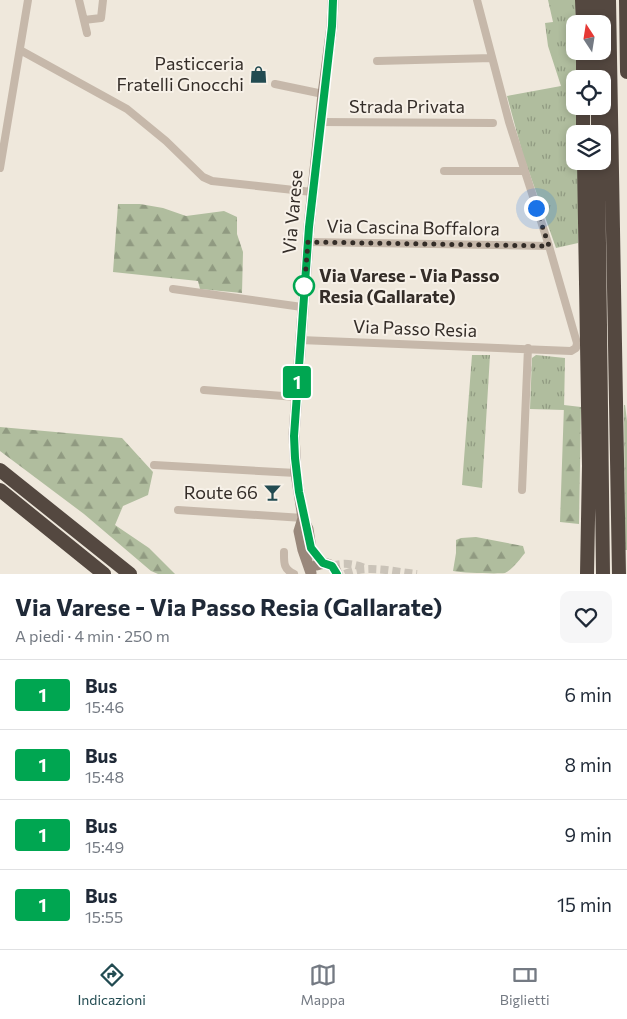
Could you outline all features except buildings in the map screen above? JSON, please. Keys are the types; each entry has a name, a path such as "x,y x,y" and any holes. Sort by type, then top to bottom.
{"highway":[{"path":"582,0 582,15"},
{"path":"596,0 596,15"},
{"path":"609,0 619,574"},
{"path":"626,0 627,72"},
{"path":"584,170 589,466 587,574"},
{"path":"598,170 603,574"},
{"path":"0,470 130,574"},
{"path":"0,490 104,574"}],"main road":[{"name":"Via Varese","path":"333,0 332,26 312,192 302,307 294,436 296,473 311,548 323,563 332,566 337,574"},
{"name":"Via Varese","path":"304,518 299,531 311,574"},
{"path":"311,574 314,567 323,563"}],"street":[{"path":"0,168 28,0"},
{"path":"79,0 86,33"},
{"path":"84,20 101,18 102,0"},
{"path":"478,0 509,122 549,246"},
{"path":"20,50 127,108 166,141 203,177 212,181 312,192"},
{"path":"377,61 492,58"},
{"path":"275,84 323,94"},
{"name":"Strada Privata","path":"320,122 493,123"},
{"path":"444,171 524,171"},
{"name":"Via Cascina Boffalora","path":"308,242 549,246"},
{"name":"Via Passo Resia","path":"300,340 571,351 576,348 577,343 549,246"},
{"path":"174,289 302,307"},
{"path":"522,490 528,348"},
{"path":"204,390 296,397"},
{"path":"154,465 296,473"},
{"path":"178,510 304,518"},
{"path":"284,552 286,568 294,574"}],"green space":[{"path":"548,0 576,0 576,15 566,15 566,60 577,60 577,70 566,70 566,115 577,115 577,125 566,125 566,170 578,170 578,243 556,248 523,155 507,96 561,86 548,46 545,23 553,22"},
{"path":"118,204 140,204 163,208 186,216 224,211 237,217 237,234 243,252 242,293 200,289 198,281 113,272"},
{"path":"472,355 490,355 482,488 462,485"},
{"path":"536,355 565,358 564,410 530,409 532,358"},
{"path":"564,405 581,407 579,524 560,522"},
{"path":"624,405 627,421 627,550 625,550"},
{"path":"0,427 122,438 153,472 148,495 123,506 115,525 149,548 175,574 158,574 151,571 84,514 0,451"},
{"path":"476,537 523,546 525,553 505,573 453,571 456,540"}],"tunnel":[{"path":"332,566 349,564 365,568"},
{"path":"345,574 371,569 417,574"}],"bus line":[{"name":"1","path":"333,0 334,11 309,227 294,436 296,473 311,548 318,559 332,566 337,574"}],"place":[{"name":"Pasticceria Fratelli Gnocchi","path":"258,74"},
{"name":"Via Varese - Via Passo Resia (Gallarate)","path":"304,286"},
{"name":"Route 66","path":"272,493"}],"route":[{"path":"304,286 304,291 308,242 549,246 536,208"}]}
